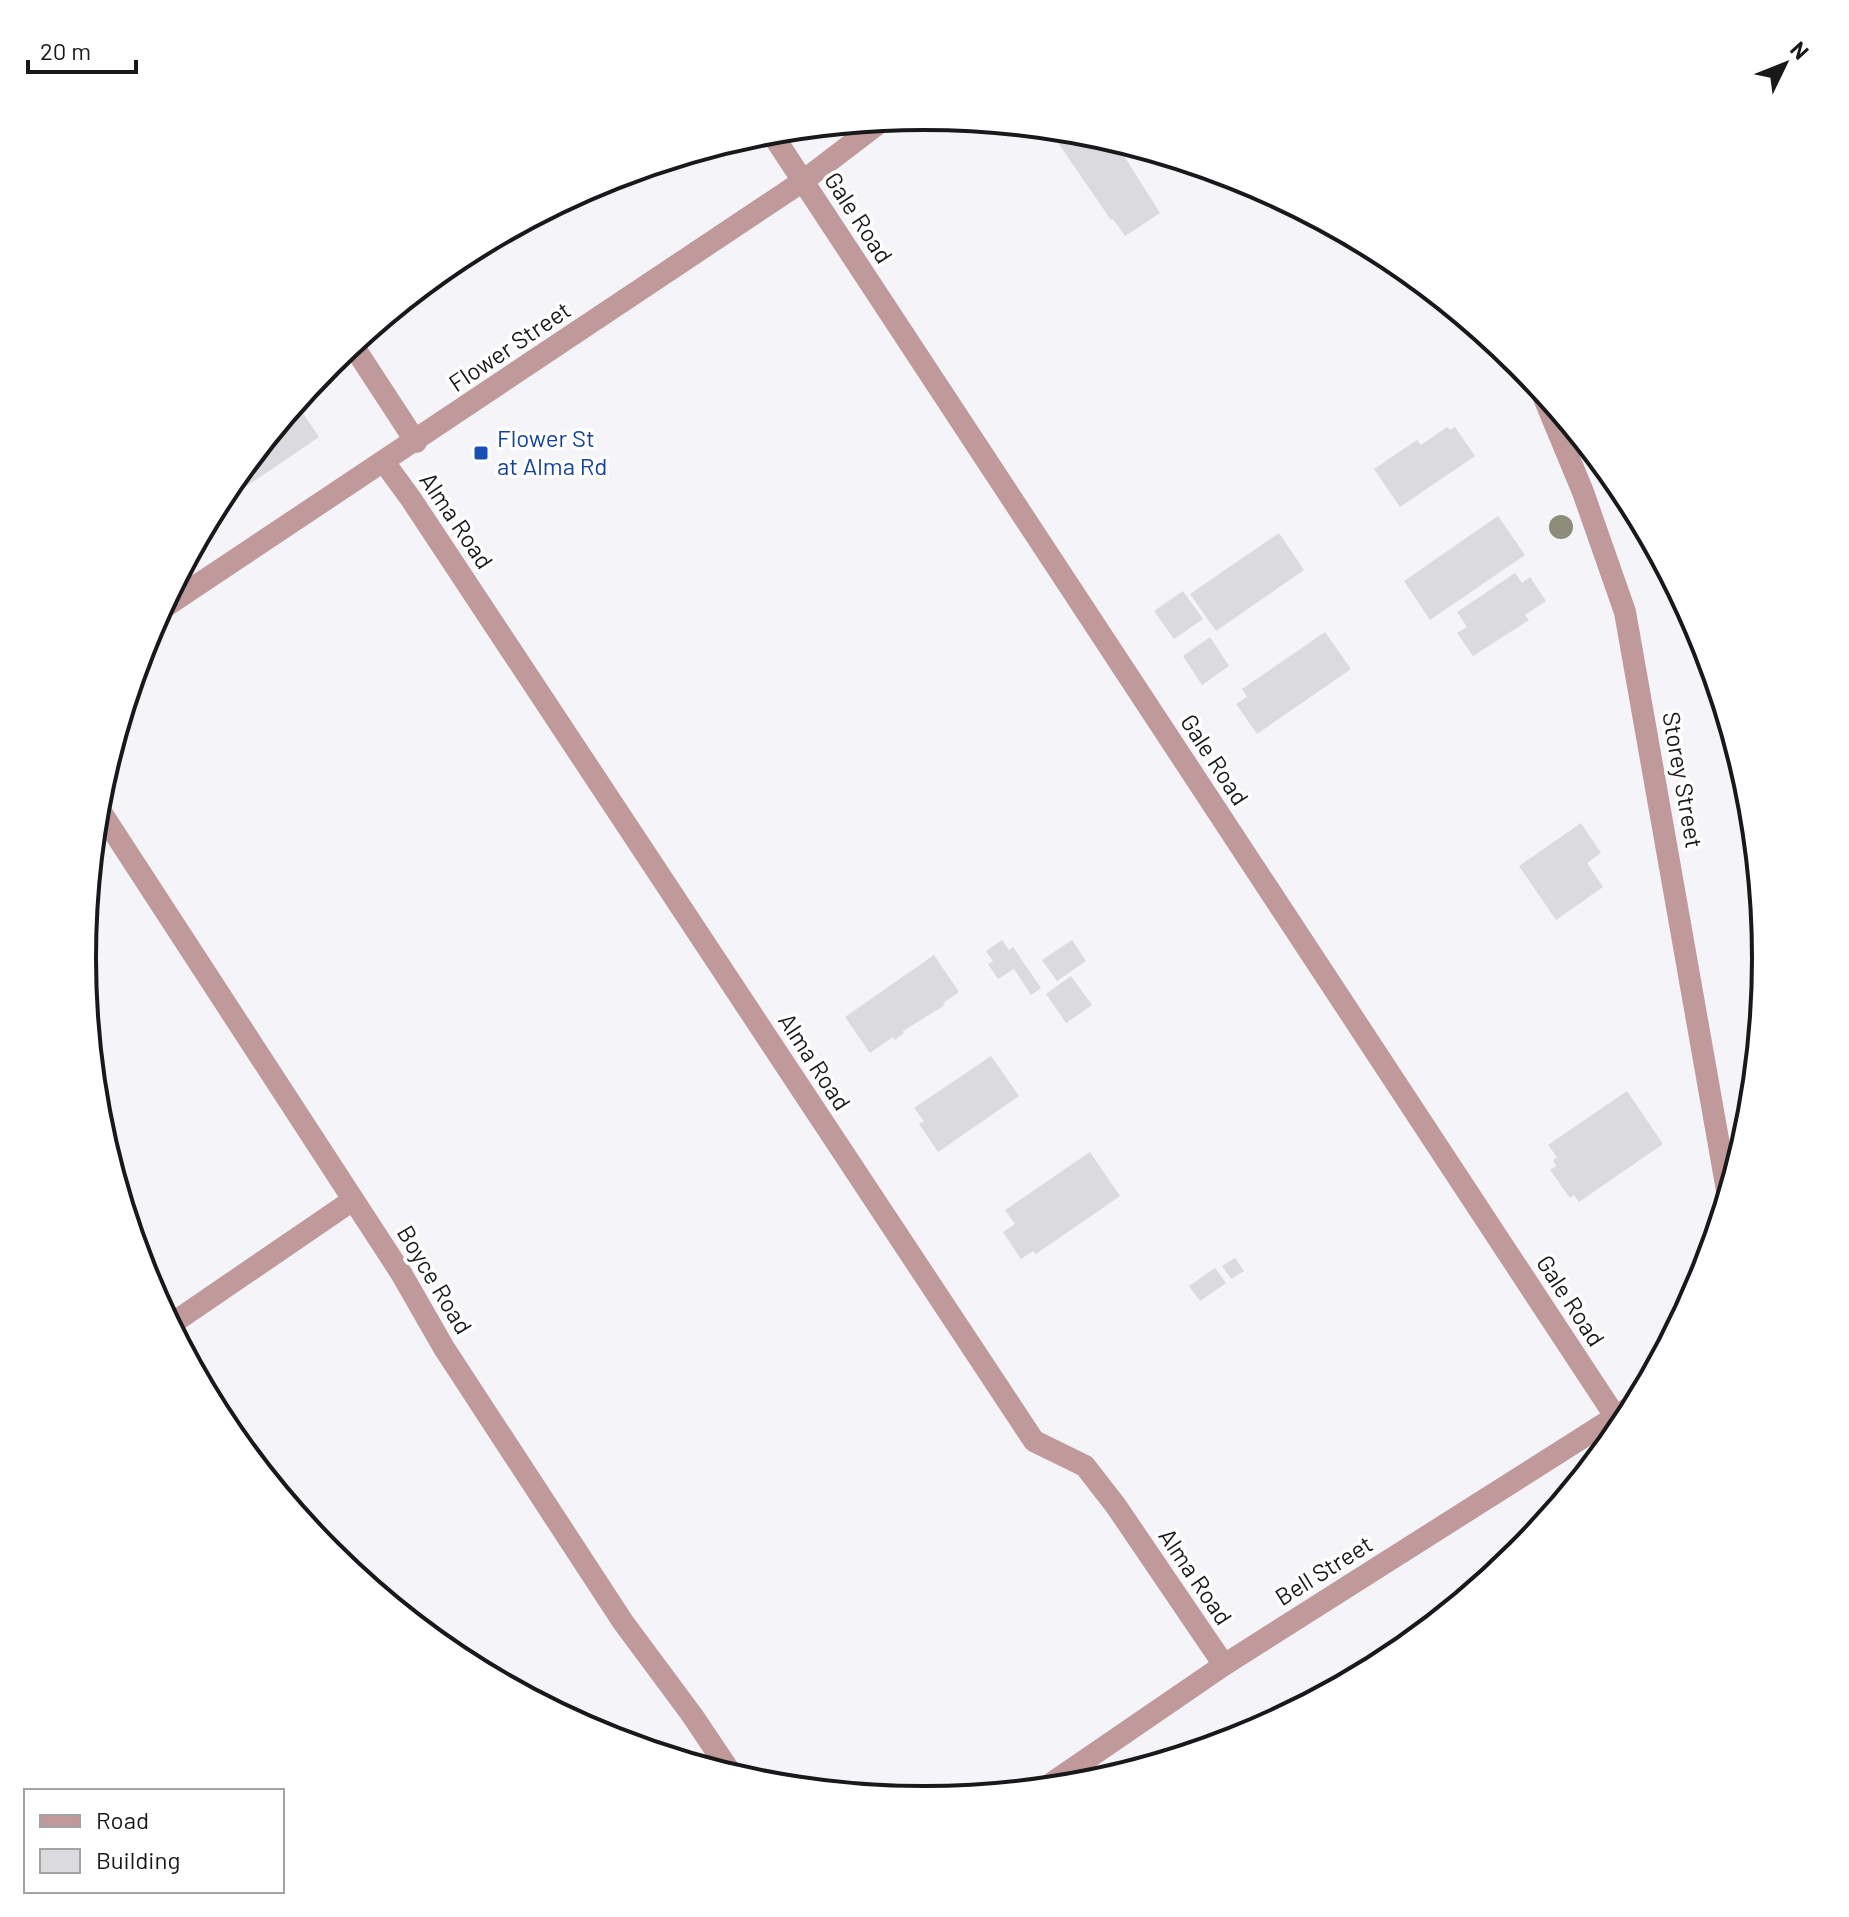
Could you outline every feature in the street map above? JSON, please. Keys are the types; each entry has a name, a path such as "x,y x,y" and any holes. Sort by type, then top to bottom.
{"street":[{"name":"Flower Street","path":"178,598 803,181 867,132"},
{"name":"Gale Road","path":"778,143 1615,1416"},
{"name":"Alma Road","path":"359,354 416,442"},
{"name":"Storey Street","path":"1552,418 1598,533 1625,612 1724,1175"},
{"name":"Alma Road","path":"384,462 1034,1441 1085,1466 1116,1506 1224,1665"},
{"name":"Boyce Road","path":"108,822 401,1273 444,1348 614,1609 724,1762"},
{"path":"178,1319 353,1200"},
{"name":"Bell Street","path":"1064,1775 1224,1665 1615,1416"}],"building":[{"path":"1057,141 1123,154 1160,213 1125,236"},
{"path":"302,412 319,437 242,489"},
{"path":"1447,427 1450,430 1455,427 1475,456 1400,507 1374,469 1417,440 1421,445"},
{"path":"1498,516 1525,555 1430,620 1404,581"},
{"path":"1279,533 1304,570 1216,631 1190,594"},
{"path":"1515,573 1522,583 1530,577 1546,601 1525,615 1529,620 1473,656 1457,633 1467,627 1457,612"},
{"path":"1183,591 1203,619 1174,639 1154,611"},
{"path":"1325,632 1351,669 1257,734 1236,704 1247,697 1242,689"},
{"path":"1210,637 1229,666 1202,685 1183,656"},
{"path":"1581,823 1601,853 1587,863 1603,887 1556,920 1519,866"},
{"path":"1002,940 1009,950 1013,947 1041,988 1031,995 1014,969 998,979 988,964 993,961 986,951"},
{"path":"1072,940 1086,961 1057,981 1042,960"},
{"path":"934,955 959,992 895,1040 893,1037 870,1053 845,1017"},
{"path":"1071,976 1092,1005 1066,1023 1046,994"},
{"path":"991,1056 1019,1096 938,1152 919,1124 924,1121 914,1108"},
{"path":"1627,1091 1663,1144 1579,1202 1574,1195 1570,1198 1550,1170 1556,1166 1553,1160 1557,1157 1548,1145"},
{"path":"1090,1152 1120,1196 1036,1254 1033,1251 1021,1259 1003,1232 1015,1224 1005,1210"},
{"path":"1235,1258 1244,1271 1231,1279 1222,1266"},
{"path":"1215,1268 1226,1283 1200,1301 1189,1286"}],"place":[{"name":"Flower St at Alma Rd","path":"481,453"}]}
